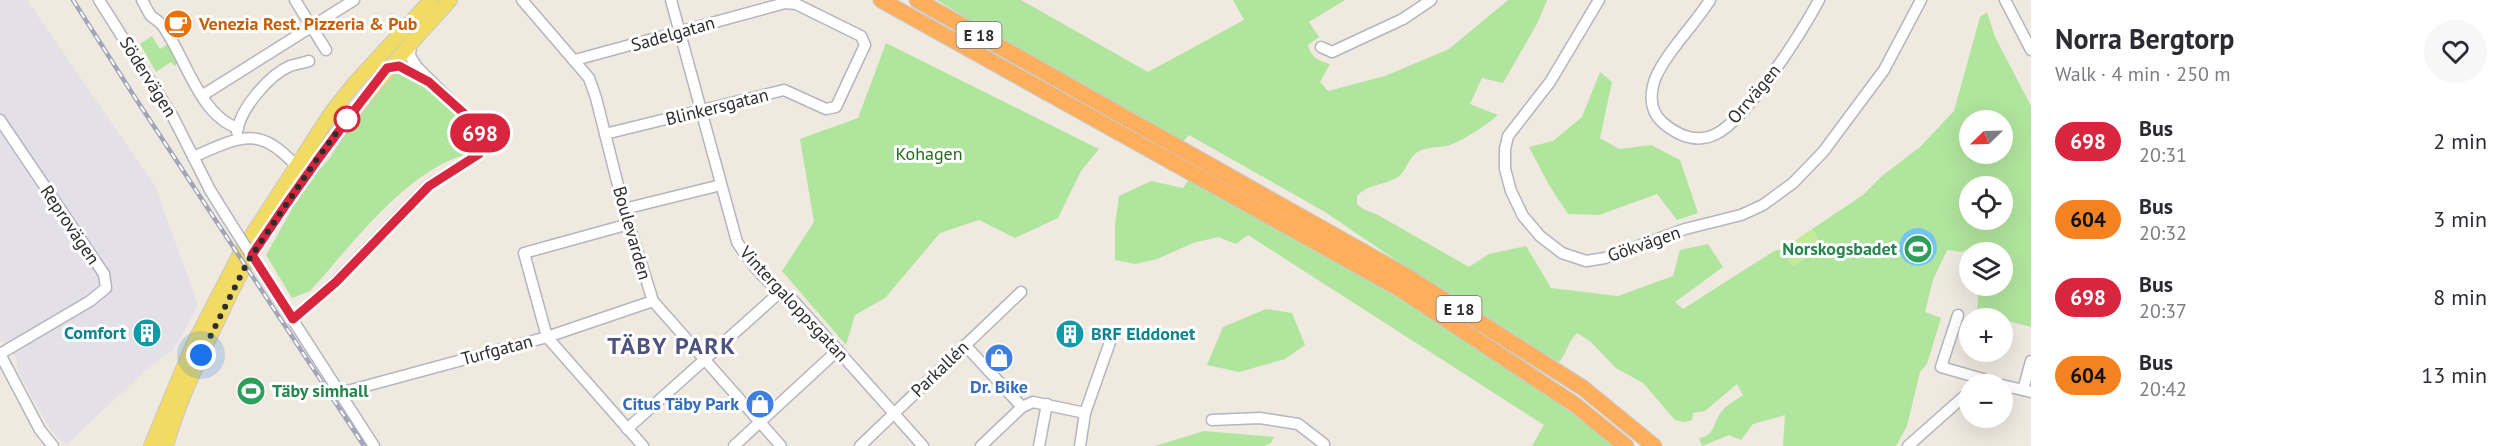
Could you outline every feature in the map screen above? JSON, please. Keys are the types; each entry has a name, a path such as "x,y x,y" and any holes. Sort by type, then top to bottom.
{"highway":[{"name":"E 18","path":"881,0 1400,289 1574,404 1626,446"},
{"name":"E 18","path":"917,0 1408,277 1584,388 1654,446"},
{"path":"927,0 1042,71"}],"main road":[{"path":"151,446 208,314 241,252 331,112 431,0"},
{"path":"166,446 194,370 248,261 315,162 387,68 450,0"}],"street":[{"name":"Södervägen","path":"99,0 168,109 210,190 374,446"},
{"path":"142,0 152,16 161,23 211,109 237,133 278,147 306,152"},
{"path":"295,0 326,50"},
{"name":"Södervägen","path":"202,95 354,0"},
{"name":"Boulevarden","path":"522,0 589,78 624,209 653,301 782,446"},
{"name":"Vintergaloppsgatan","path":"671,0 737,242 749,261 779,293 792,299 923,446"},
{"path":"1321,47 1332,52 1403,19 1431,0"},
{"name":"Gökvägen","path":"1599,0 1550,82 1508,136 1505,149 1505,169 1511,191 1523,216 1540,236 1562,253 1586,261 1605,258 1685,230 1741,215 1763,205 1793,183 1823,152 1884,70 1922,0"},
{"name":"Orrvägen","path":"1710,0 1658,73 1651,93 1651,104 1659,119 1677,134 1695,139 1716,135 1739,118 1782,59 1819,0"},
{"path":"2006,0 2031,50"},
{"name":"Sadelgatan","path":"575,60 785,3 796,4 861,36 865,45 836,107 826,110"},
{"path":"293,319 336,282 429,186 479,154 483,144 478,128 429,82 410,56 411,42"},
{"path":"194,157 237,133 248,103 288,67 309,61"},
{"path":"387,68 399,66 429,82"},
{"name":"Blinkersgatan","path":"605,134 784,90 826,110"},
{"name":"Reprovägen","path":"0,120 104,274 106,288 90,301 0,354"},
{"path":"278,147 296,166"},
{"path":"624,209 721,185"},
{"path":"629,224 524,253 547,337 643,446"},
{"name":"Parkallén","path":"860,446 1021,292"},
{"path":"627,429 705,362 779,293"},
{"name":"Turfgatan","path":"340,393 547,337 653,301"},
{"path":"1958,315 1941,367 1959,374"},
{"path":"1080,446 1085,413 1110,342"},
{"path":"965,345 1022,407"},
{"path":"734,446 838,350"},
{"path":"0,354 40,430 53,446"},
{"path":"2027,391 2031,361"},
{"path":"1909,445 1959,401"},
{"path":"981,446 1022,407 1033,402 1085,413"},
{"path":"1039,446 1047,404"},
{"path":"1212,420 1260,418 1298,424 1324,444"},
{"path":"172,425 175,446"}],"shaded area":[{"path":"0,0 27,0 155,186 198,305 174,349 146,370 66,445 50,430 18,371 16,358 7,344 0,340"}],"green space":[{"path":"937,0 1021,0 1148,72 1244,20 1233,0 1345,0 1309,22 1319,37 1308,45 1311,53 1319,60 1330,64 1320,82 1328,91 1385,76 1449,49 1508,0 1547,0 1538,22 1503,83 1482,78 1470,104 1498,115 1476,132 1456,142 1419,151 1399,176 1357,196 1357,204 1469,267 1489,254 1526,246 1551,288 1618,296 1673,276 1680,250 1708,244 1723,267 1675,302 1683,309 1774,251 1782,249 1793,266 1823,247 1812,229 1863,195 1882,176 1920,147 1954,111 1980,17 1987,12 1995,37 2031,106 2031,327 2013,322 2013,308 1977,308 1978,296 2013,296 2013,242 1959,242 1959,252 1947,250 1933,280 1925,312 1941,318 1927,364 1920,372 1907,426 1896,446 1783,446 1785,415 1753,424 1741,440 1729,435 1702,446 1699,438 1709,434 1723,410 1743,395 1737,384 1705,411 1693,413 1692,420 1685,422 1675,420 1643,383 1616,368 1590,341 1577,333 1559,362 1487,322 1325,212 1189,135 1182,143"},
{"path":"152,36 160,49 170,43 181,61 174,66 171,62 156,72 140,44"},
{"name":"Kohagen","path":"886,43 1099,149 1081,171 1058,218 1015,238 979,220 940,233 885,298 855,315 846,345 782,271 814,222 800,139 858,118"},
{"path":"396,71 428,88 463,118 475,135 476,140 472,153 449,161 404,190 363,231 310,291 292,298 266,255 305,186 329,159 368,101"},
{"path":"1600,72 1612,82 1600,138 1619,149 1651,145 1680,160 1698,213 1677,220 1657,194 1599,215 1568,214 1549,185 1529,147 1553,141 1582,117"},
{"path":"1190,178 1408,303 1513,371 1614,446 1532,446 1544,425 1248,235 1236,244 1218,237 1193,243 1157,259 1135,264 1115,260 1115,225 1119,196 1151,181 1183,188"},
{"path":"1812,229 1823,247 1793,266 1782,249"},
{"path":"1266,309 1292,313 1305,345 1285,359 1239,372 1207,365 1223,327"},
{"path":"1204,431 1274,437 1271,443 1264,446 1155,446"}],"water":[{"name":"Norskogsbadet","path":"1918,228 1931,234 1937,247 1931,260 1918,266 1905,260 1899,247 1905,234"}],"railway":[{"path":"73,0 364,446"}],"bus line":[{"name":"698","path":"399,66 429,82 478,128 483,144 479,154 429,186 336,282 293,319 252,255 315,162 387,68 399,66"}],"place":[{"name":"Venezia Rest. Pizzeria & Pub","path":"178,24"},
{"name":"Norskogsbadet","path":"1918,249"},
{"name":"Comfort","path":"147,333"},
{"name":"BRF Elddonet","path":"1070,334"},
{"name":"Dr. Bike","path":"999,358"},
{"name":"Täby simhall","path":"251,391"},
{"name":"Citus Täby Park","path":"760,404"}],"district":[{"name":"TÄBY PARK","path":"672,346"}],"route":[{"path":"201,355 248,261 351,113 347,119"}]}
